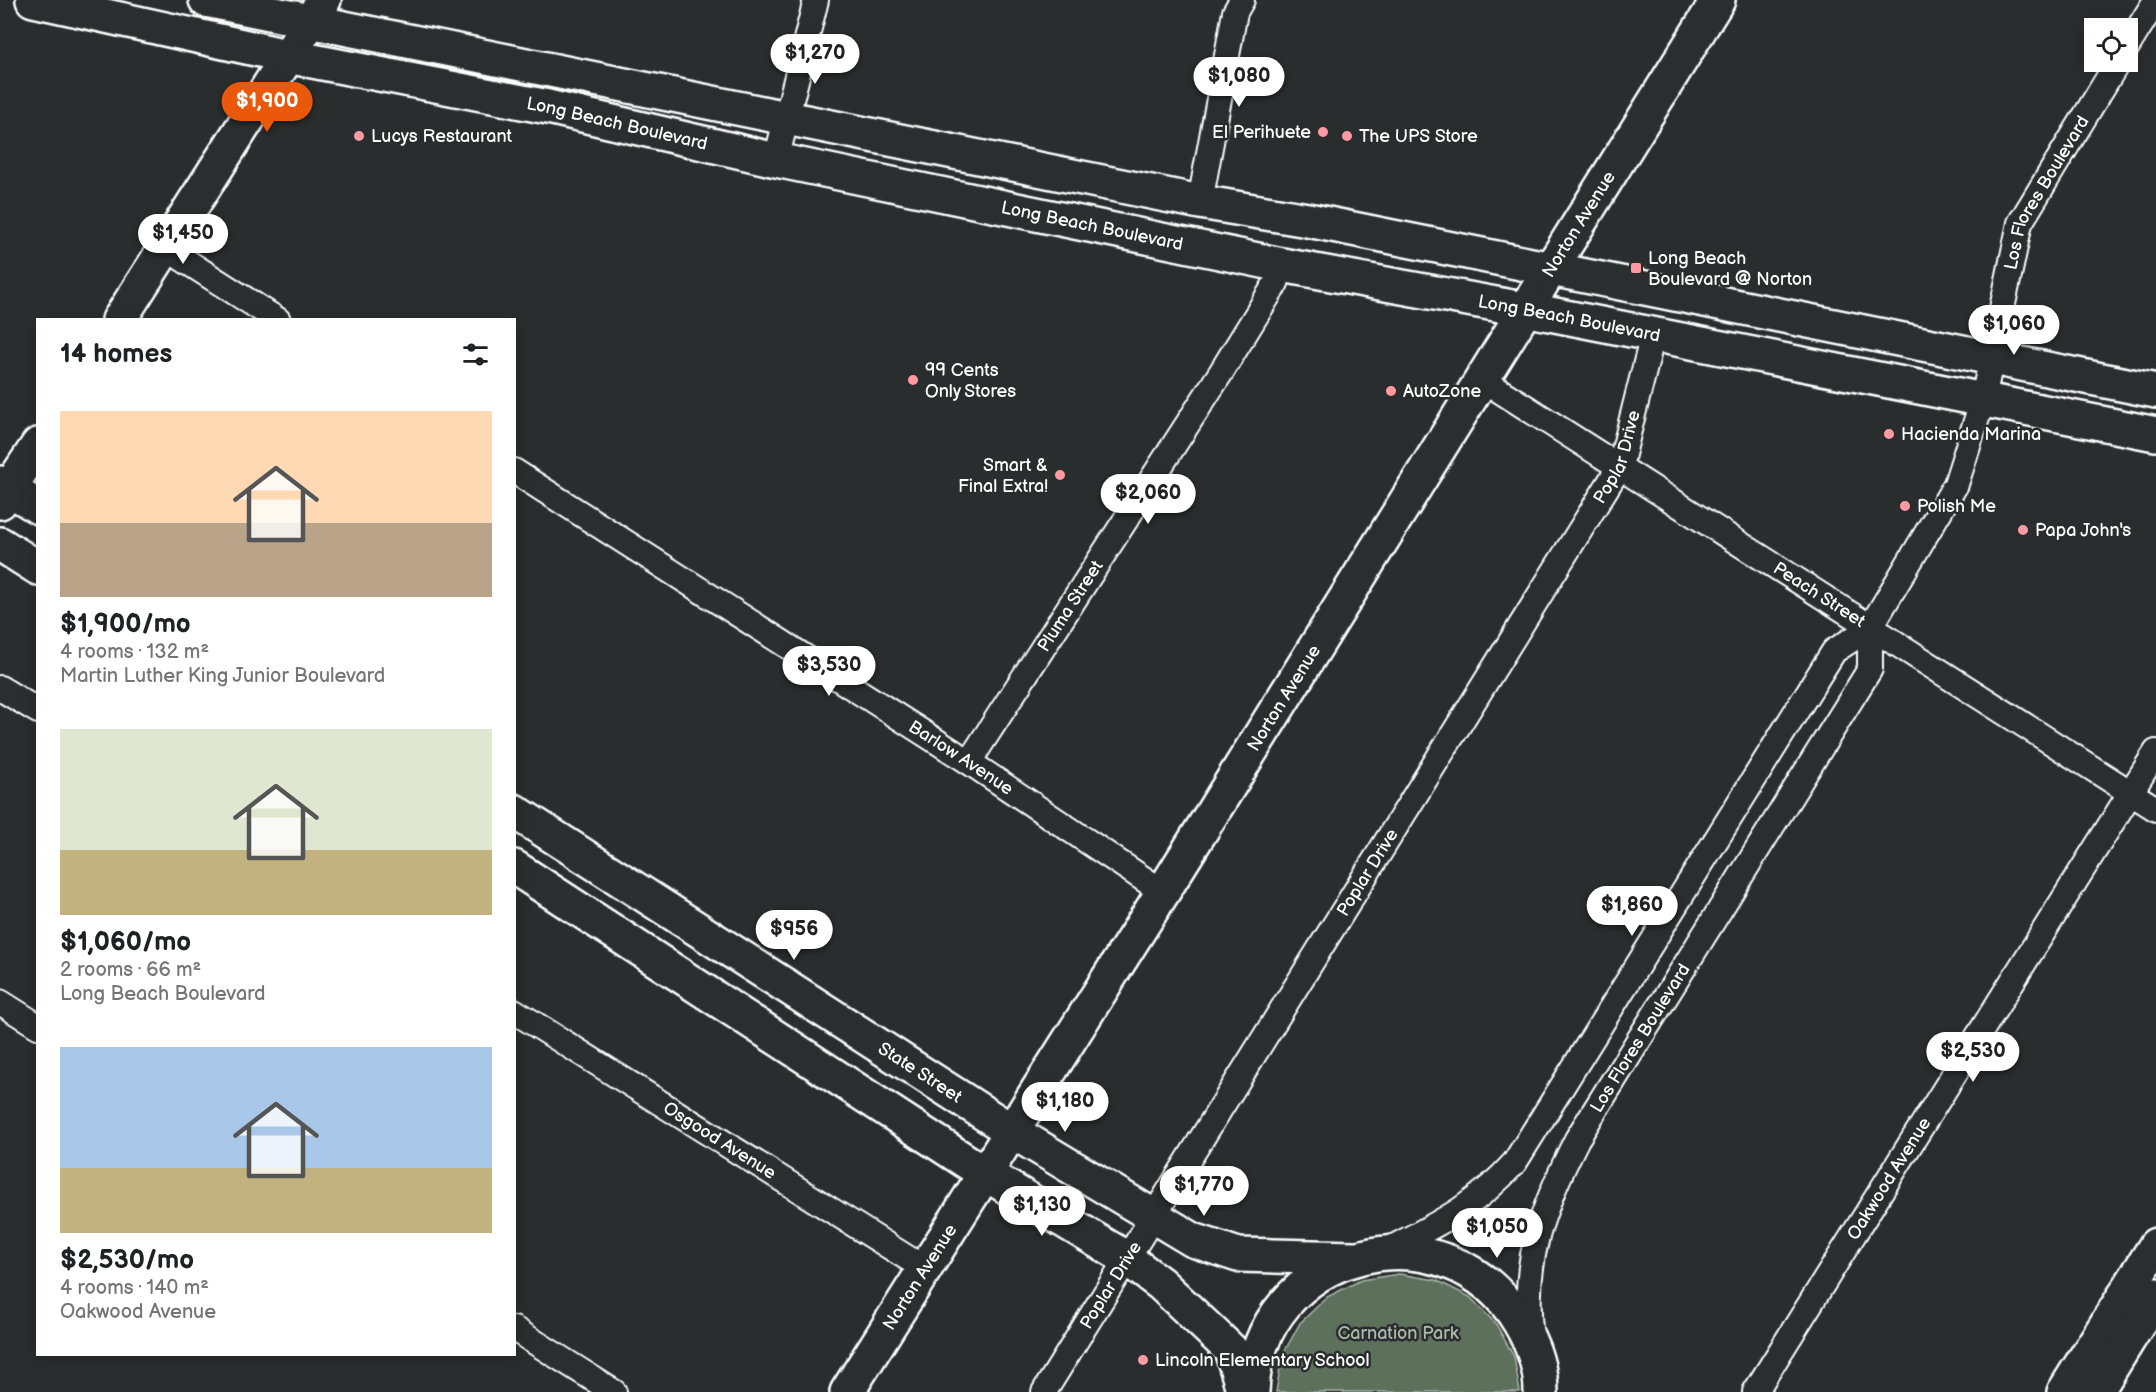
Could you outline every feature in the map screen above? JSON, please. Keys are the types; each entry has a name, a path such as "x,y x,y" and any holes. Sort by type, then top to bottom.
{"main road":[{"name":"Long Beach Boulevard","path":"33,0 286,56 548,107 776,160 1282,265 1526,310 2156,434"},
{"path":"206,0 317,11 525,62 785,117 1200,202 1407,240 2156,391"},
{"name":"Norton Avenue","path":"847,1392 1010,1130 1163,892 1718,0"},
{"path":"120,318 286,56 317,11"},
{"path":"1089,224 1106,212 1117,210 1191,219 1196,215 1200,202"},
{"path":"1282,265 1291,244 1297,240 1386,253 1398,250 1407,240"},
{"path":"36,448 3,491 36,506"},
{"path":"0,544 36,566"},
{"name":"State Street","path":"516,812 1010,1130 1193,1239 1238,1255 1430,1255 1473,1273 1508,1303 1532,1343 1543,1387"},
{"path":"551,834 520,870 984,1173 1126,1258 1161,1284 1231,1350 1244,1392"},
{"path":"2064,1392 2156,1245"},
{"path":"1252,1392 1252,1373 1264,1334 1287,1301 1317,1274 1369,1255"},
{"path":"2096,1392 2156,1295"}],"street":[{"path":"776,160 816,0"},
{"path":"1200,202 1235,12 1242,0"},
{"path":"2138,29 2156,0"},
{"name":"Los Flores Boulevard","path":"1369,1255 1464,1209 1495,1185 1515,1162 1834,651 1870,628 1956,484 1983,399 2020,223 2112,72"},
{"path":"164,247 275,318"},
{"name":"Pluma Street","path":"969,762 1220,374 1275,284 1282,265"},
{"name":"Poplar Drive","path":"1044,1392 1620,466 1653,335"},
{"name":"Peach Street","path":"1483,380 2156,809"},
{"name":"Barlow Avenue","path":"516,472 969,762 1163,892"},
{"name":"Los Flores Boulevard","path":"1532,1343 1527,1305 1529,1269 1540,1221 1556,1181 1577,1139 1870,669 1870,628"},
{"path":"0,687 36,710"},
{"name":"Oakwood Avenue","path":"1755,1392 2156,752"},
{"path":"0,1002 36,1025"},
{"name":"Osgood Avenue","path":"516,1012 925,1269"},
{"path":"516,1330 614,1392"}],"green space":[{"name":"Carnation Park","path":"1399,1274 1436,1280 1470,1297 1496,1324 1514,1357 1520,1392 1276,1392 1282,1356 1300,1323 1327,1297 1361,1280"}],"place":[{"name":"El Perihuete","path":"1323,132"},
{"name":"Lucys Restaurant","path":"359,136"},
{"name":"The UPS Store","path":"1347,136"},
{"name":"Long Beach Boulevard @ Norton","path":"1636,268"},
{"name":"99 Cents Only Stores","path":"913,380"},
{"name":"AutoZone","path":"1391,391"},
{"name":"Hacienda Marina","path":"1889,434"},
{"name":"Smart & Final Extra!","path":"1060,475"},
{"name":"Polish Me","path":"1905,506"},
{"name":"Papa John's","path":"2023,530"},
{"name":"Lincoln Elementary School","path":"1143,1360"}]}
